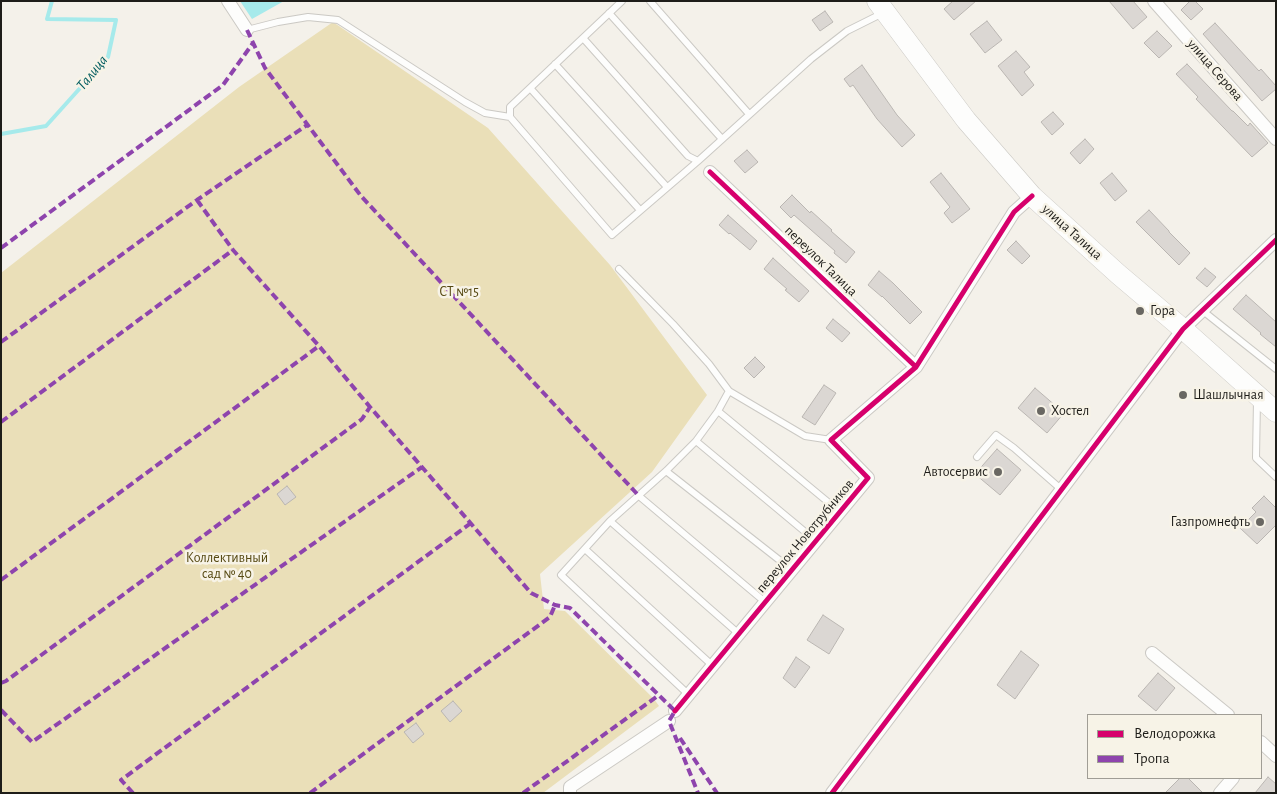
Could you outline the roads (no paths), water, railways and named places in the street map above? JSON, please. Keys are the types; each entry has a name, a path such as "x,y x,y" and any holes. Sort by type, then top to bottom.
{"main road":[{"name":"улица Талица","path":"881,7 966,120 1032,196 1276,412"}],"street":[{"path":"228,1 247,30"},
{"name":"улица Серова","path":"1154,1 1276,139"},
{"name":"переулок Талица","path":"710,172 916,367"},
{"path":"831,440 916,367 1014,212 1032,196"},
{"path":"832,793 1184,329 1276,240"},
{"name":"переулок Новотрубников","path":"570,792 570,788 672,716 868,478 831,440"},
{"path":"1152,652 1227,714"},
{"path":"1262,745 1276,756"},
{"path":"1220,793 1232,779"}],"lane":[{"path":"510,117 510,107 622,1"},
{"path":"650,1 749,114"},
{"path":"247,30 308,17 338,20 465,102 485,113 510,117 612,235 812,59 881,7"},
{"path":"609,13 722,139"},
{"path":"582,38 688,156 698,161"},
{"path":"555,64 667,187"},
{"path":"530,88 640,210"},
{"path":"619,269 709,364 729,391 804,436 831,440"},
{"path":"1203,311 1276,370"},
{"path":"689,695 561,574 610,521 666,471 696,441 718,411 729,391"},
{"path":"1257,396 1256,458 1276,477"},
{"path":"718,411 840,512"},
{"path":"977,457 996,435 1014,448 1062,490"},
{"path":"696,441 816,541"},
{"path":"666,471 792,570"},
{"path":"639,496 765,602"},
{"path":"610,521 739,634"},
{"path":"585,549 713,666"}],"water":[{"path":"240,1 284,1 252,19"}],"waterway":[{"name":"Талица","path":"1,134 46,126 108,57 116,20 47,19 52,1"}],"place":[{"name":"Гора","path":"1140,311"},
{"name":"Шашлычная","path":"1183,395"},
{"name":"Хостел","path":"1041,411"},
{"name":"Автосервис","path":"998,472"},
{"name":"Газпромнефть","path":"1260,522"}],"park label":[{"name":"СТ №15","path":"459,292"},
{"name":"Коллективный сад № 40","path":"227,566"}]}
